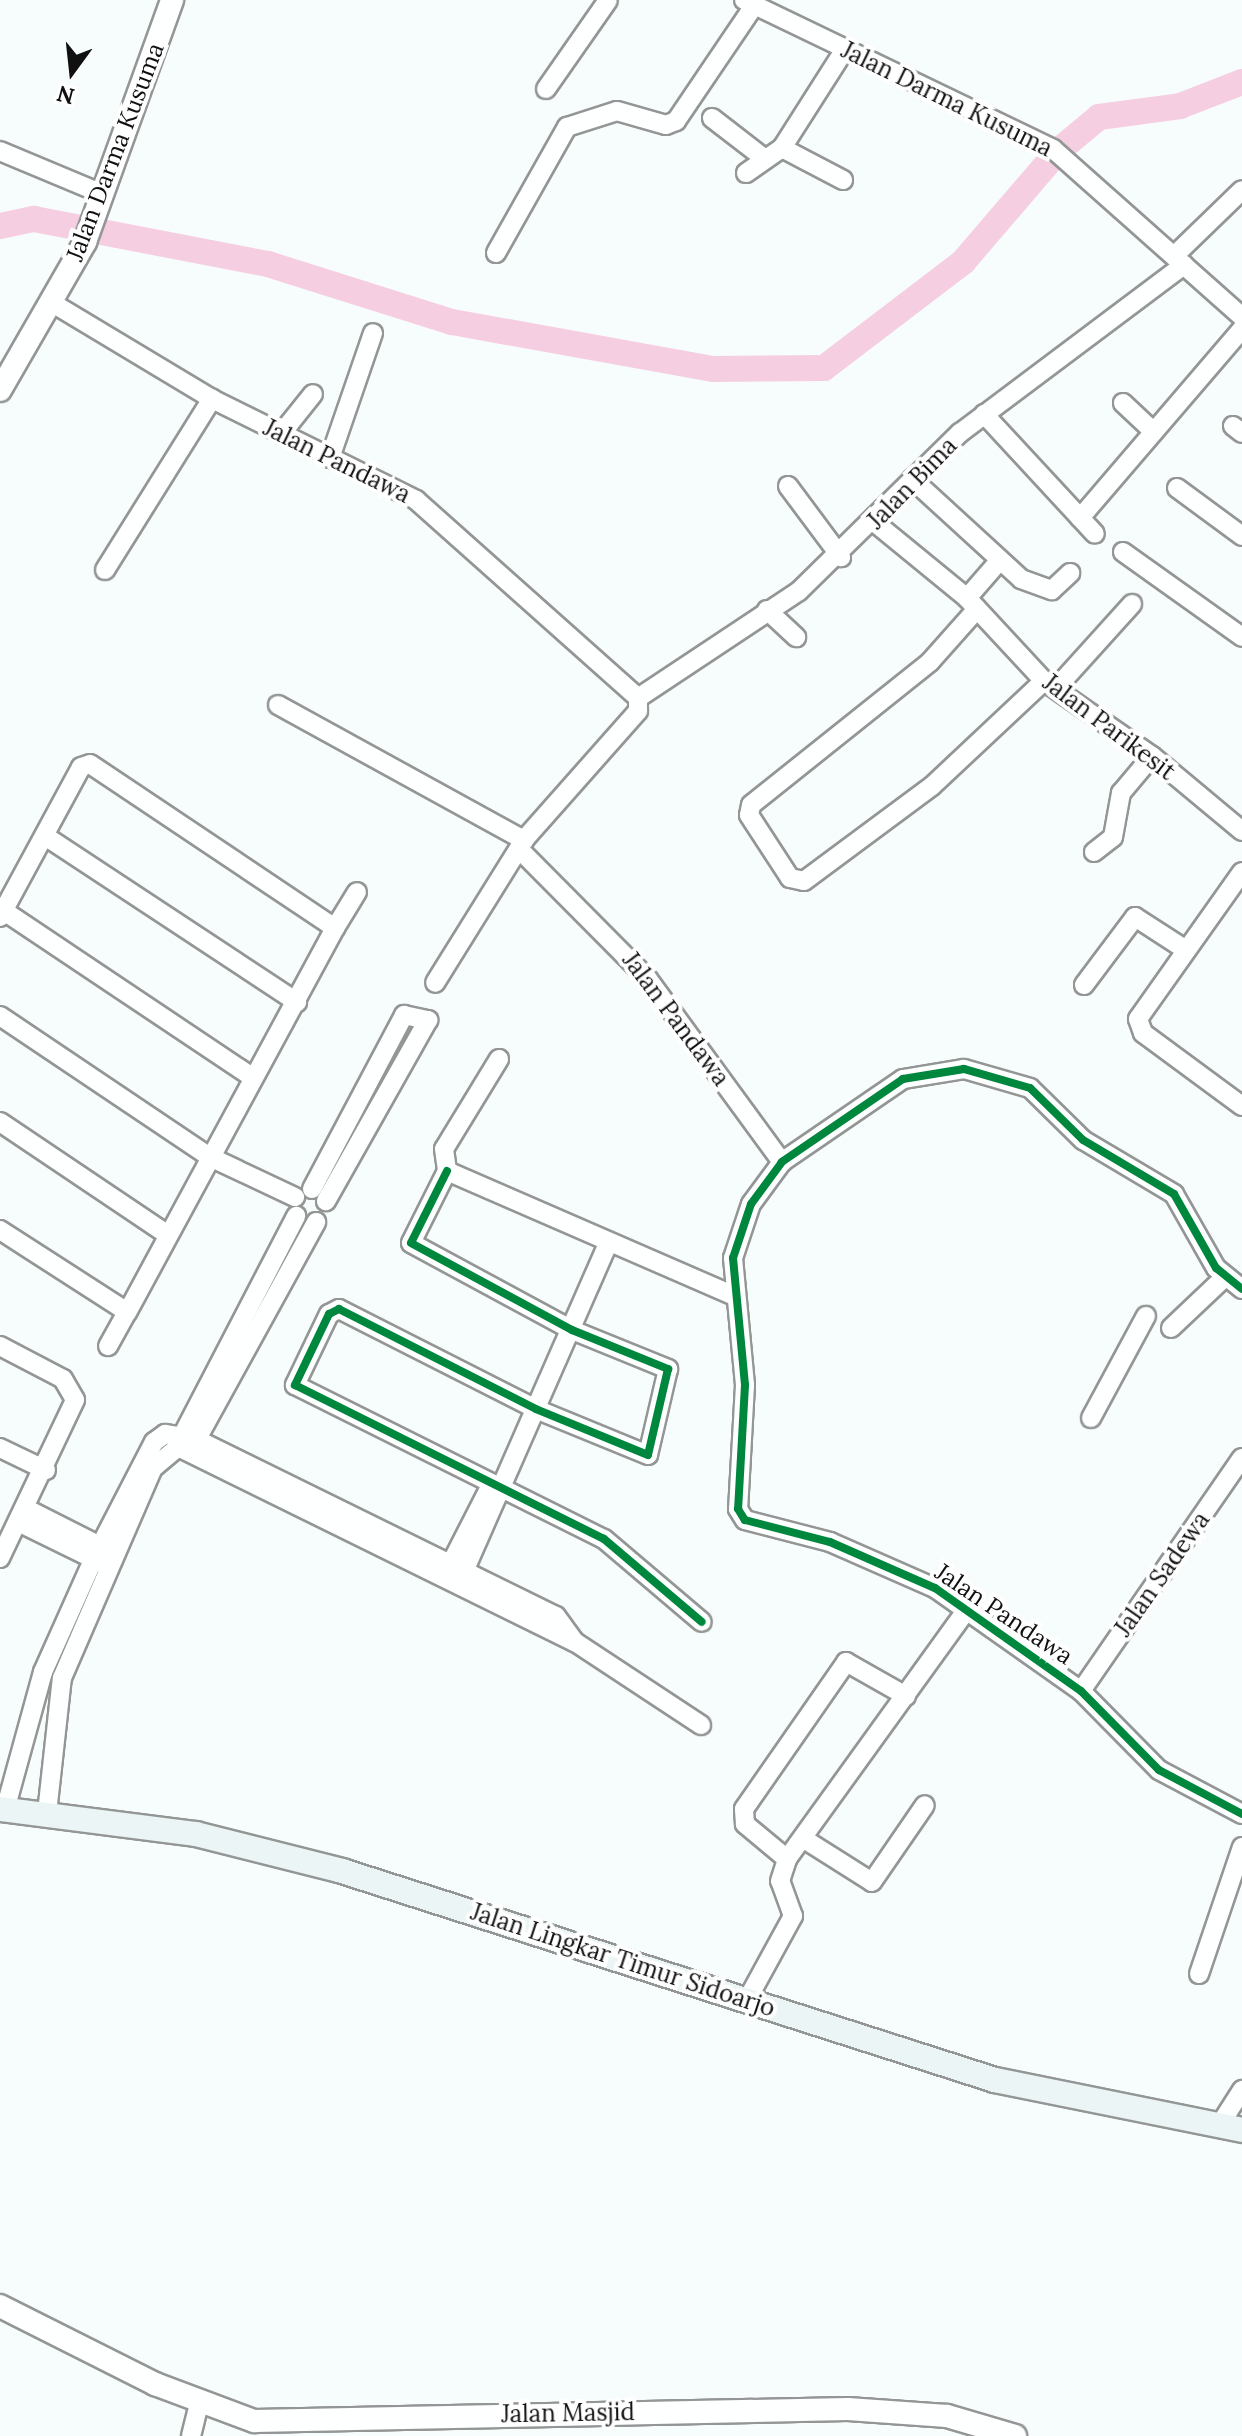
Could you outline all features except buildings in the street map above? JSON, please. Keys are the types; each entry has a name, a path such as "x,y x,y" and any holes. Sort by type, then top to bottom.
{"main road":[{"name":"Jalan Lingkar Timur Sidoarjo","path":"2,1810 47,1813 196,1834 342,1871 995,2080 1231,2128"}],"street":[{"name":"Jalan Darma Kusuma","path":"0,390 54,304 85,242 172,0"},
{"path":"546,89 608,0"},
{"name":"Jalan Darma Kusuma","path":"748,2 1060,154 1242,317"},
{"path":"496,253 567,127 617,111 666,125 676,121 748,2"},
{"path":"746,173 782,148 845,49"},
{"path":"712,118 764,158"},
{"path":"782,148 843,180"},
{"path":"0,151 103,194"},
{"name":"Jalan Bima","path":"638,698 841,557 912,479 984,414 1180,260 1242,190"},
{"name":"Jalan Pandawa","path":"54,304 212,399 436,515 638,698"},
{"path":"1080,518 1242,329"},
{"path":"330,458 373,333"},
{"path":"281,434 313,394"},
{"path":"105,570 212,399"},
{"path":"1123,403 1154,432"},
{"path":"984,414 1095,534"},
{"path":"912,479 1000,560 1047,589 1070,573"},
{"path":"788,486 841,557"},
{"path":"1177,488 1242,536"},
{"name":"Jalan Parikesit","path":"873,521 972,603 1050,684 1152,756 1242,831"},
{"path":"1123,552 1241,636"},
{"path":"1000,560 930,662 751,805 749,815 790,878 804,881 932,786 1050,684 1132,604"},
{"path":"767,610 796,637"},
{"path":"435,983 522,845 638,711 638,698"},
{"name":"Jalan Pandawa","path":"278,705 522,845 648,979 782,1162 744,1220 732,1295 745,1385 741,1515 878,1561 965,1612 1081,1691 1159,1770 1242,1814"},
{"path":"1094,852 1113,837 1121,793 1152,756"},
{"path":"252,1077 2,914 81,767 93,765 335,928"},
{"path":"45,836 297,1002"},
{"path":"1242,872 1186,950 1138,1025 1242,1106"},
{"path":"108,1346 252,1077 357,892"},
{"path":"1084,985 1135,917 1186,950"},
{"path":"186,1442 296,1216 311,1196 409,1062 430,1027 425,1018 404,1015 311,1196 316,1222 186,1442"},
{"path":"0,1016 210,1157 311,1196"},
{"path":"386,1050 409,1062"},
{"path":"499,1059 444,1149 447,1171 411,1243 572,1330 670,1371 650,1453 635,1455 536,1409 339,1309 329,1314 298,1389 498,1485 615,1546 672,1603 702,1622"},
{"path":"782,1162 918,1072 994,1072 1030,1088 1083,1140 1174,1194 1225,1277 1242,1289"},
{"path":"0,1122 168,1235"},
{"path":"447,1171 607,1246 732,1295"},
{"path":"296,1216 316,1222"},
{"path":"0,1230 127,1312"},
{"path":"454,1575 536,1409 607,1246"},
{"path":"1171,1328 1225,1277"},
{"path":"1091,1418 1146,1316"},
{"path":"0,1346 74,1390 46,1470 3,1547"},
{"path":"47,1813 55,1709 62,1678 105,1556 154,1442 186,1442 490,1594 563,1620 575,1642 701,1725"},
{"path":"0,1448 46,1470"},
{"name":"Jalan Sadewa","path":"1081,1691 1242,1458"},
{"path":"23,1516 105,1556"},
{"path":"2,1810 43,1672 105,1556"},
{"path":"747,2000 793,1916 780,1881 787,1859 965,1612"},
{"path":"787,1859 745,1824 744,1809 846,1662 906,1696"},
{"path":"43,1672 62,1678"},
{"path":"32,1706 55,1709"},
{"path":"22,1737 53,1742"},
{"path":"804,1839 872,1882 925,1805"},
{"path":"1199,1974 1242,1847"},
{"path":"1231,2128 1242,2090"},
{"name":"Jalan Masjid","path":"0,2306 199,2404 269,2421 879,2410 947,2416 1015,2436"},
{"path":"191,2436 199,2404"}],"waterway":[{"path":"0,226 34,219 268,264 452,322 713,369 824,368 963,262 1058,151 1099,117 1180,106 1242,82"}],"cycle path":[{"path":"1242,1289 1216,1268 1174,1194 1083,1140 1030,1088 964,1069 903,1079 782,1162 751,1204 733,1258 745,1385 738,1509 745,1520 830,1542 935,1588 1081,1691 1159,1770 1242,1814"},
{"path":"447,1171 411,1243 572,1330 668,1369 648,1455 536,1409 339,1309 329,1314 295,1385 604,1539 702,1622"}]}
